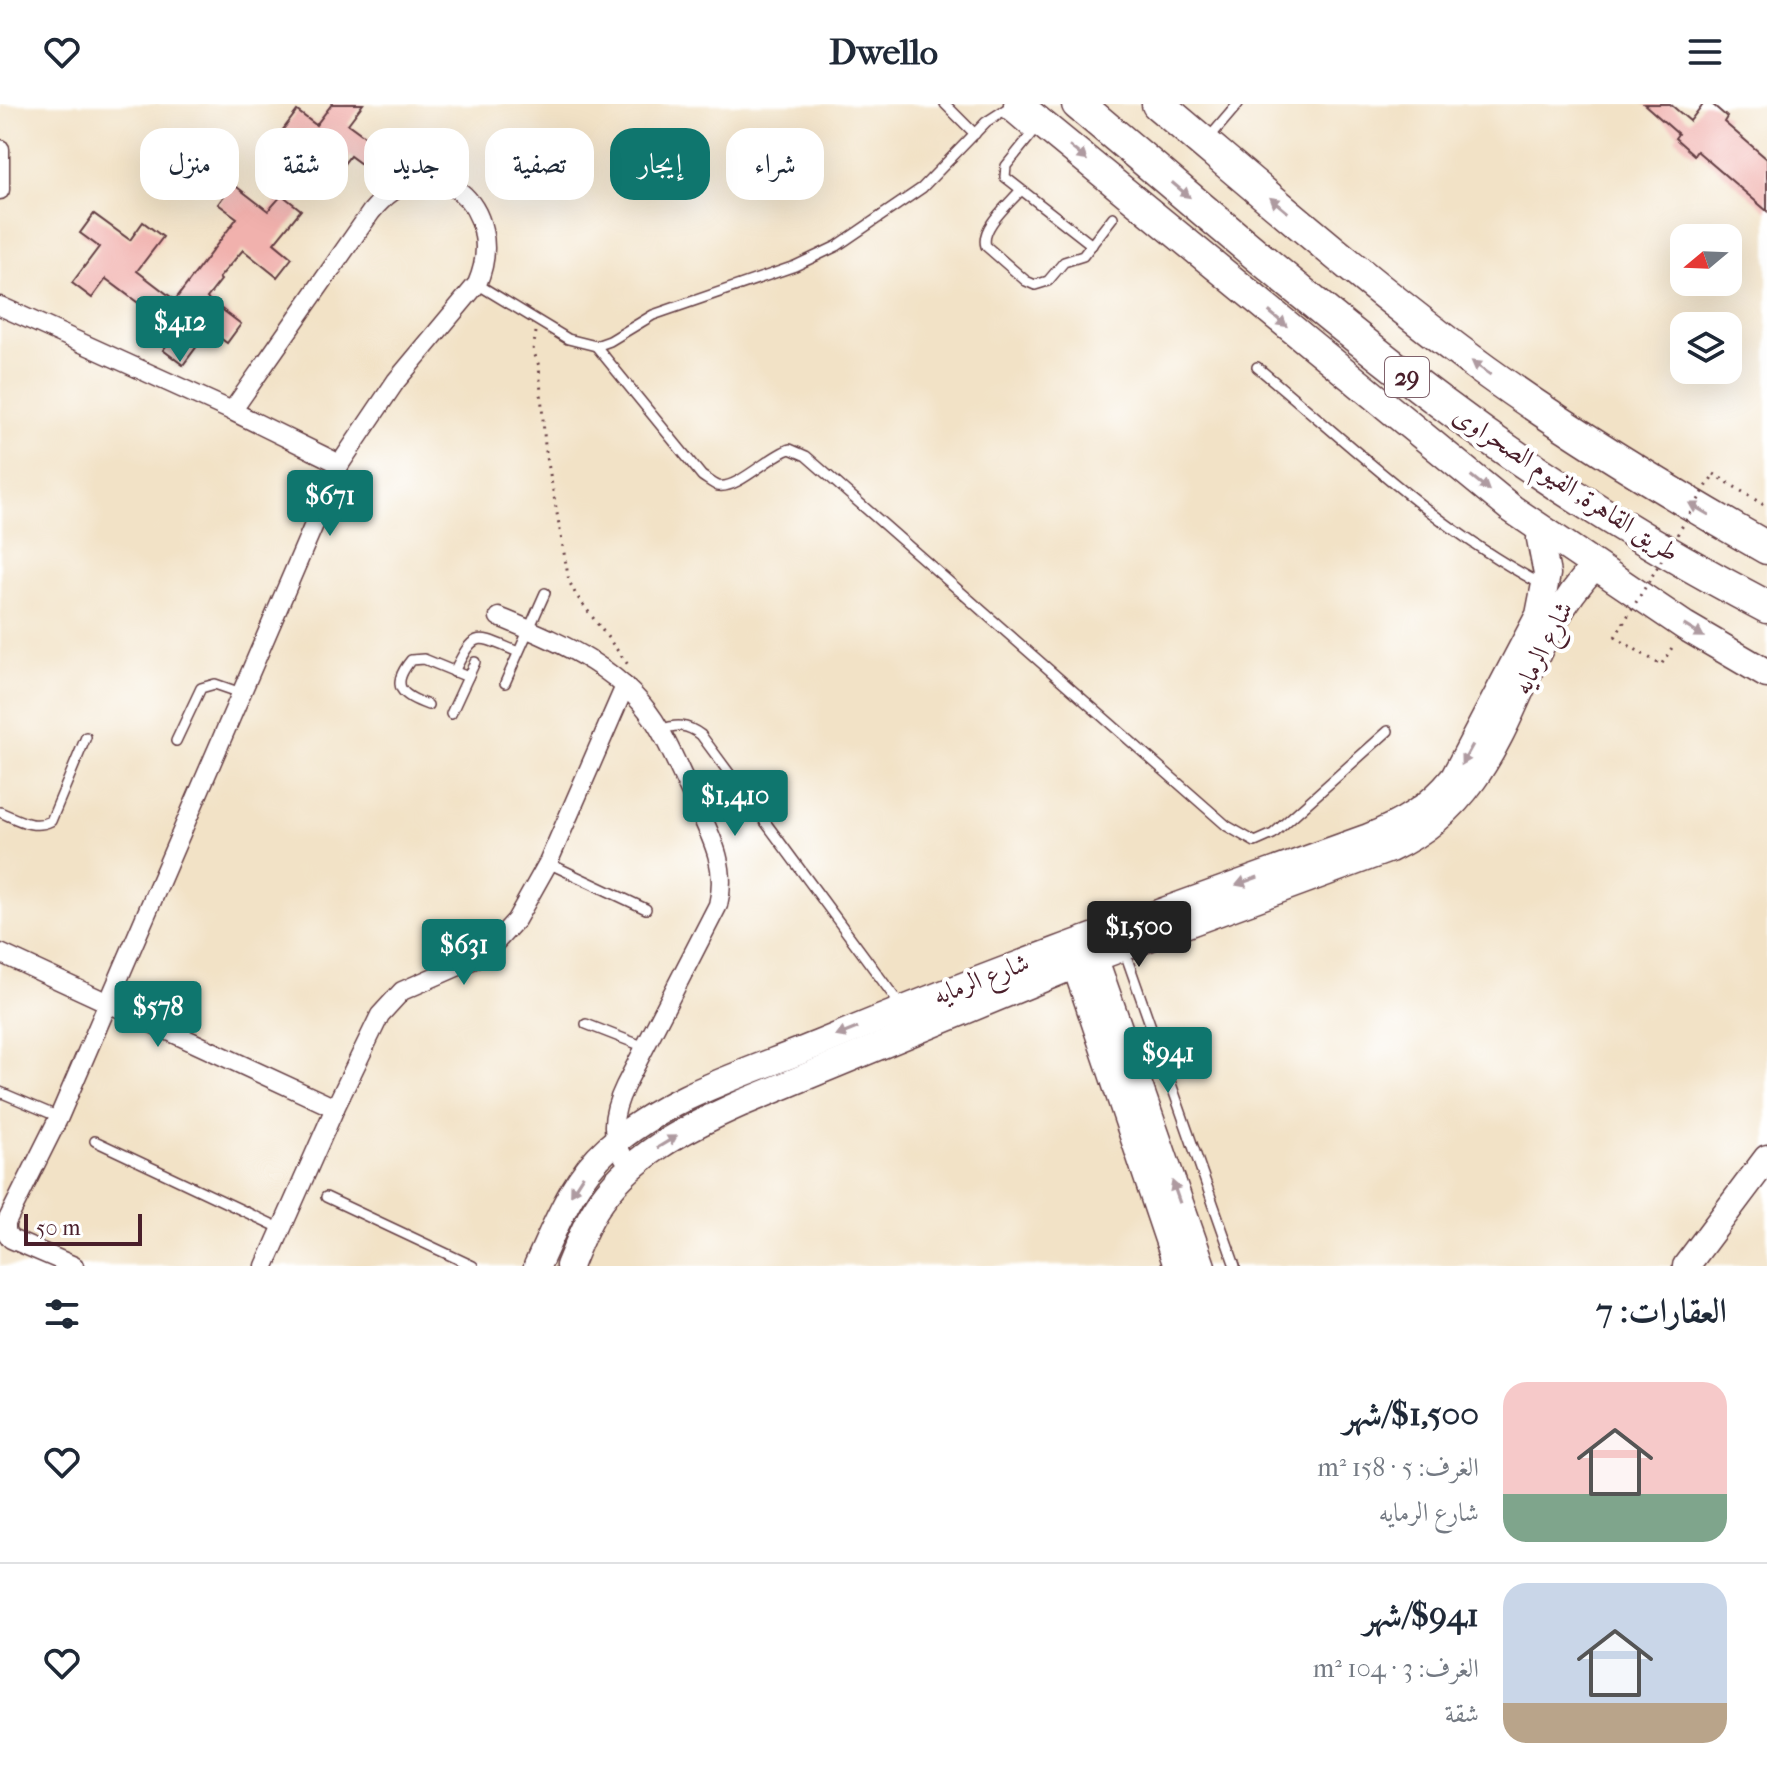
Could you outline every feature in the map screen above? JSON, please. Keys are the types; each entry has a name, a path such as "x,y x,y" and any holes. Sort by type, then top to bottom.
{"highway":[{"name":"طريق القاهرة, الفيوم الصحراوى","path":"1078,104 1357,337 1445,406 1619,523 1767,607"},
{"name":"طريق القاهرة, الفيوم الصحراوى","path":"1158,104 1414,317 1484,370 1651,480 1767,548"}],"main road":[{"path":"1012,107 1512,509 1685,626 1767,674"}],"street":[{"path":"0,149 0,190"},
{"path":"74,1266 14,1241 5,1227 59,1117 340,464 389,390 424,346 468,299 486,266 483,229 477,213 456,189 438,180 423,178 404,184 388,194 371,212 232,411"},
{"path":"0,306 232,411 340,464"},
{"name":"شارع الرمايه","path":"537,1266 577,1184 595,1161 616,1141 685,1098 903,1009 1120,938 1386,830 1431,803 1454,777 1534,628 1546,586 1546,565 1540,539 1542,529"},
{"name":"شارع الرمايه","path":"1120,938 1390,849 1439,819 1478,776 1559,614 1581,580 1595,566"},
{"path":"499,617 580,653 625,686 660,730 715,845 723,882 718,905 613,1114 616,1141 630,1167"},
{"path":"265,1266 380,1015 402,991 484,955 516,920 548,863 625,686"},
{"name":"شارع الرمايه","path":"569,1266 595,1211 630,1167 660,1145 732,1107 1082,952"},
{"path":"1082,952 1177,1266"},
{"path":"1082,952 1202,1266"},
{"path":"0,953 335,1108"},
{"path":"1686,1266 1764,1166"}],"lane":[{"path":"945,104 975,134"},
{"path":"1205,143 1238,104"},
{"path":"477,284 568,339 596,346 653,315 795,266 837,246 922,188 986,122 1012,107 1031,135 1004,170 1007,180 1092,245"},
{"path":"1020,191 985,233 984,240 986,246 1026,281 1035,285 1044,284 1062,263 1080,259 1113,217"},
{"path":"596,346 702,476 716,485 724,486 732,484 780,452 790,449 806,456 1244,838 1255,842 1273,834 1388,731"},
{"path":"1257,367 1461,536 1499,562 1546,586"},
{"path":"505,683 545,593"},
{"path":"454,672 466,647 477,639 486,639 518,652"},
{"path":"428,705 406,697 401,690 400,683 408,663 419,658 468,677"},
{"path":"451,714 475,662"},
{"path":"176,741 201,688 215,684 241,693"},
{"path":"660,730 679,725 701,735 903,1009"},
{"path":"0,812 33,826 51,821 86,737"},
{"path":"548,863 646,909"},
{"path":"1120,938 1235,1266"},
{"path":"586,1024 645,1047"},
{"path":"0,1092 59,1117"},
{"path":"95,1141 282,1229"},
{"path":"326,1197 473,1266"}],"path":[{"path":"537,320 533,350 539,366 545,446 569,581 630,668 625,686"},
{"path":"1661,665 1615,637 1714,474 1767,507"}],"building":[{"path":"332,104 363,104 348,124 364,136 364,166 350,156 348,159 348,128 284,128 297,111 316,125"},
{"path":"1644,104 1670,104 1690,121 1703,104 1712,104 1727,117 1724,122 1767,159 1767,211 1697,151 1694,155 1675,138 1678,134"},
{"path":"239,189 268,211 278,200 288,200 301,210 274,243 292,258 277,277 243,250 207,298 241,324 227,343 209,330 183,365 163,350 177,332 106,279 92,298 72,283 99,247 80,233 94,214 130,240 143,222 163,237 137,271 175,300 237,218 218,204 221,200 239,200"}]}
